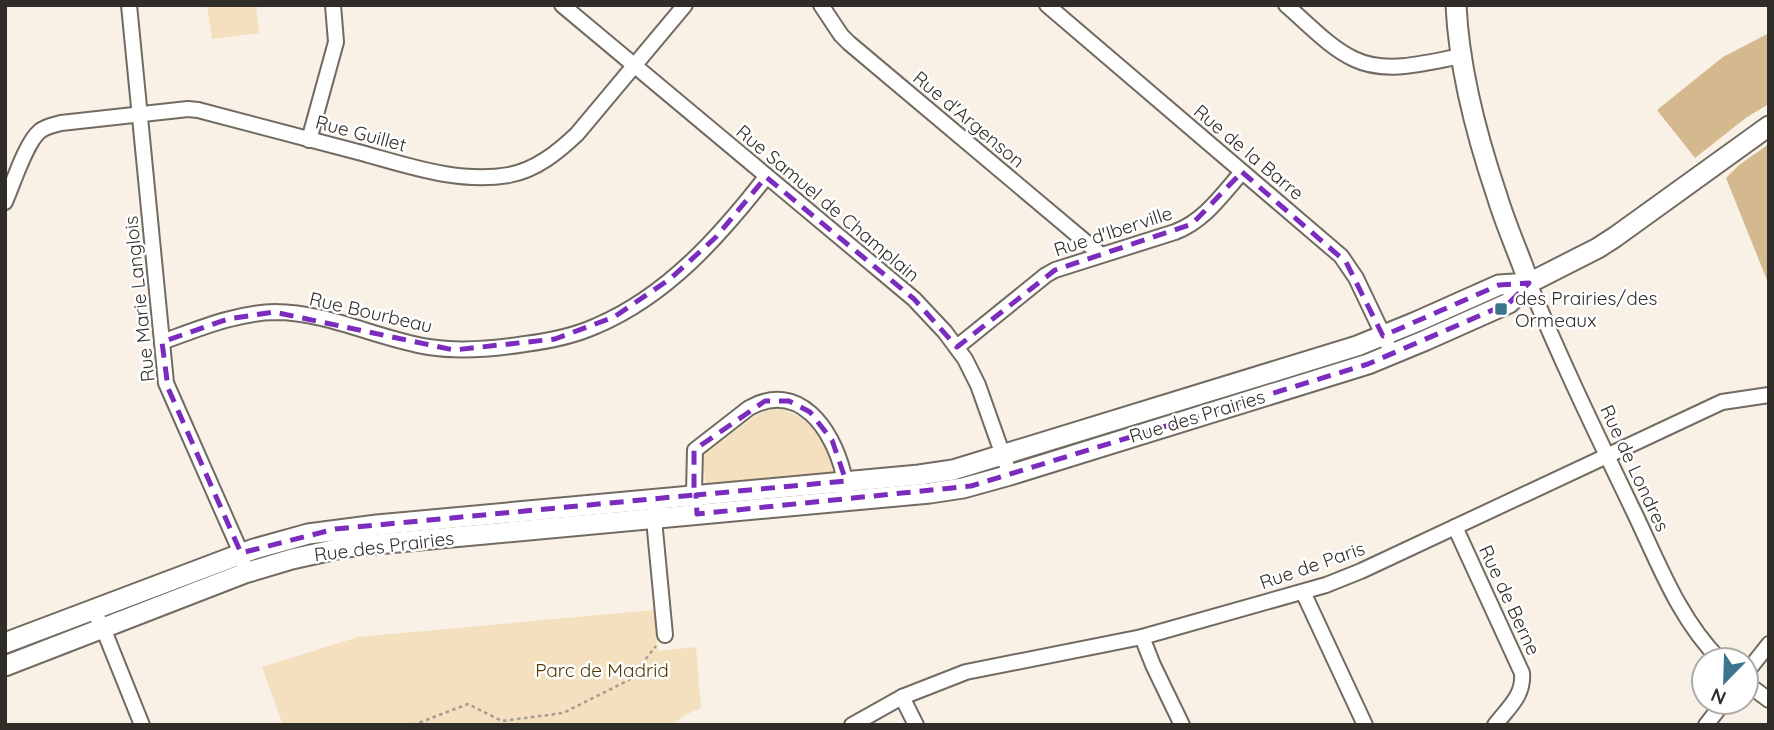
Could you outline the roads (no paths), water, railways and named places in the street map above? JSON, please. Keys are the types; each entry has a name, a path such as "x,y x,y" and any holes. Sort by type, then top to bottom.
{"street":[{"name":"Rue Marie Langlois","path":"129,5 166,383 241,553 245,573"},
{"path":"309,139 336,42 333,5"},
{"name":"Rue Samuel de Champlain","path":"562,5 914,299 935,320 957,347 974,376 1010,475"},
{"name":"Rue Guillet","path":"5,202 33,140 44,128 61,123 193,109 445,174 483,177 510,175 533,166 564,147 685,5"},
{"name":"Rue d'Argenson","path":"821,5 849,43 1100,254"},
{"name":"Rue de la Barre","path":"1047,5 1335,250 1356,278 1380,330 1385,335 1391,355"},
{"path":"1286,5 1336,47 1354,59 1373,66 1394,67 1462,56"},
{"path":"1456,5 1462,56 1477,130 1497,198 1529,283"},
{"name":"Rue des Prairies","path":"847,490 948,491 1010,475 1391,355 1510,303 1529,283 1607,242 1769,126"},
{"name":"Rue d'Iberville","path":"957,347 1046,275 1065,265 1184,229 1200,219 1242,172"},
{"name":"Rue Bourbeau","path":"162,342 228,319 274,312 316,317 407,343 454,350 509,347 555,339 596,326 614,317 634,306 670,279 716,237 766,177"},
{"name":"Rue des Prairies","path":"5,666 245,573 346,547 655,509 847,490 953,470 1357,346 1499,285 1529,283"},
{"name":"Rue de Londres","path":"1529,283 1607,456 1683,612 1708,646"},
{"name":"Rue de Paris","path":"852,725 902,698 966,672 1142,637 1326,585 1722,402 1769,396"},
{"path":"697,505 694,488 695,450 749,408 757,403 773,400 797,404 816,419 832,440 847,490"},
{"path":"655,509 665,635"},
{"name":"Rue des Prairies","path":"5,643 241,553 281,541 335,530 655,509"},
{"name":"Rue de Berne","path":"1455,527 1522,673 1521,691 1495,725"},
{"path":"1303,592 1365,725"},
{"path":"93,610 103,628 142,725"},
{"path":"1142,637 1182,725"},
{"path":"902,698 916,725"}],"place":[{"name":"des Prairies/des Ormeaux","path":"1501,309"}],"park label":[{"name":"Parc de Madrid","path":"602,670"}]}
